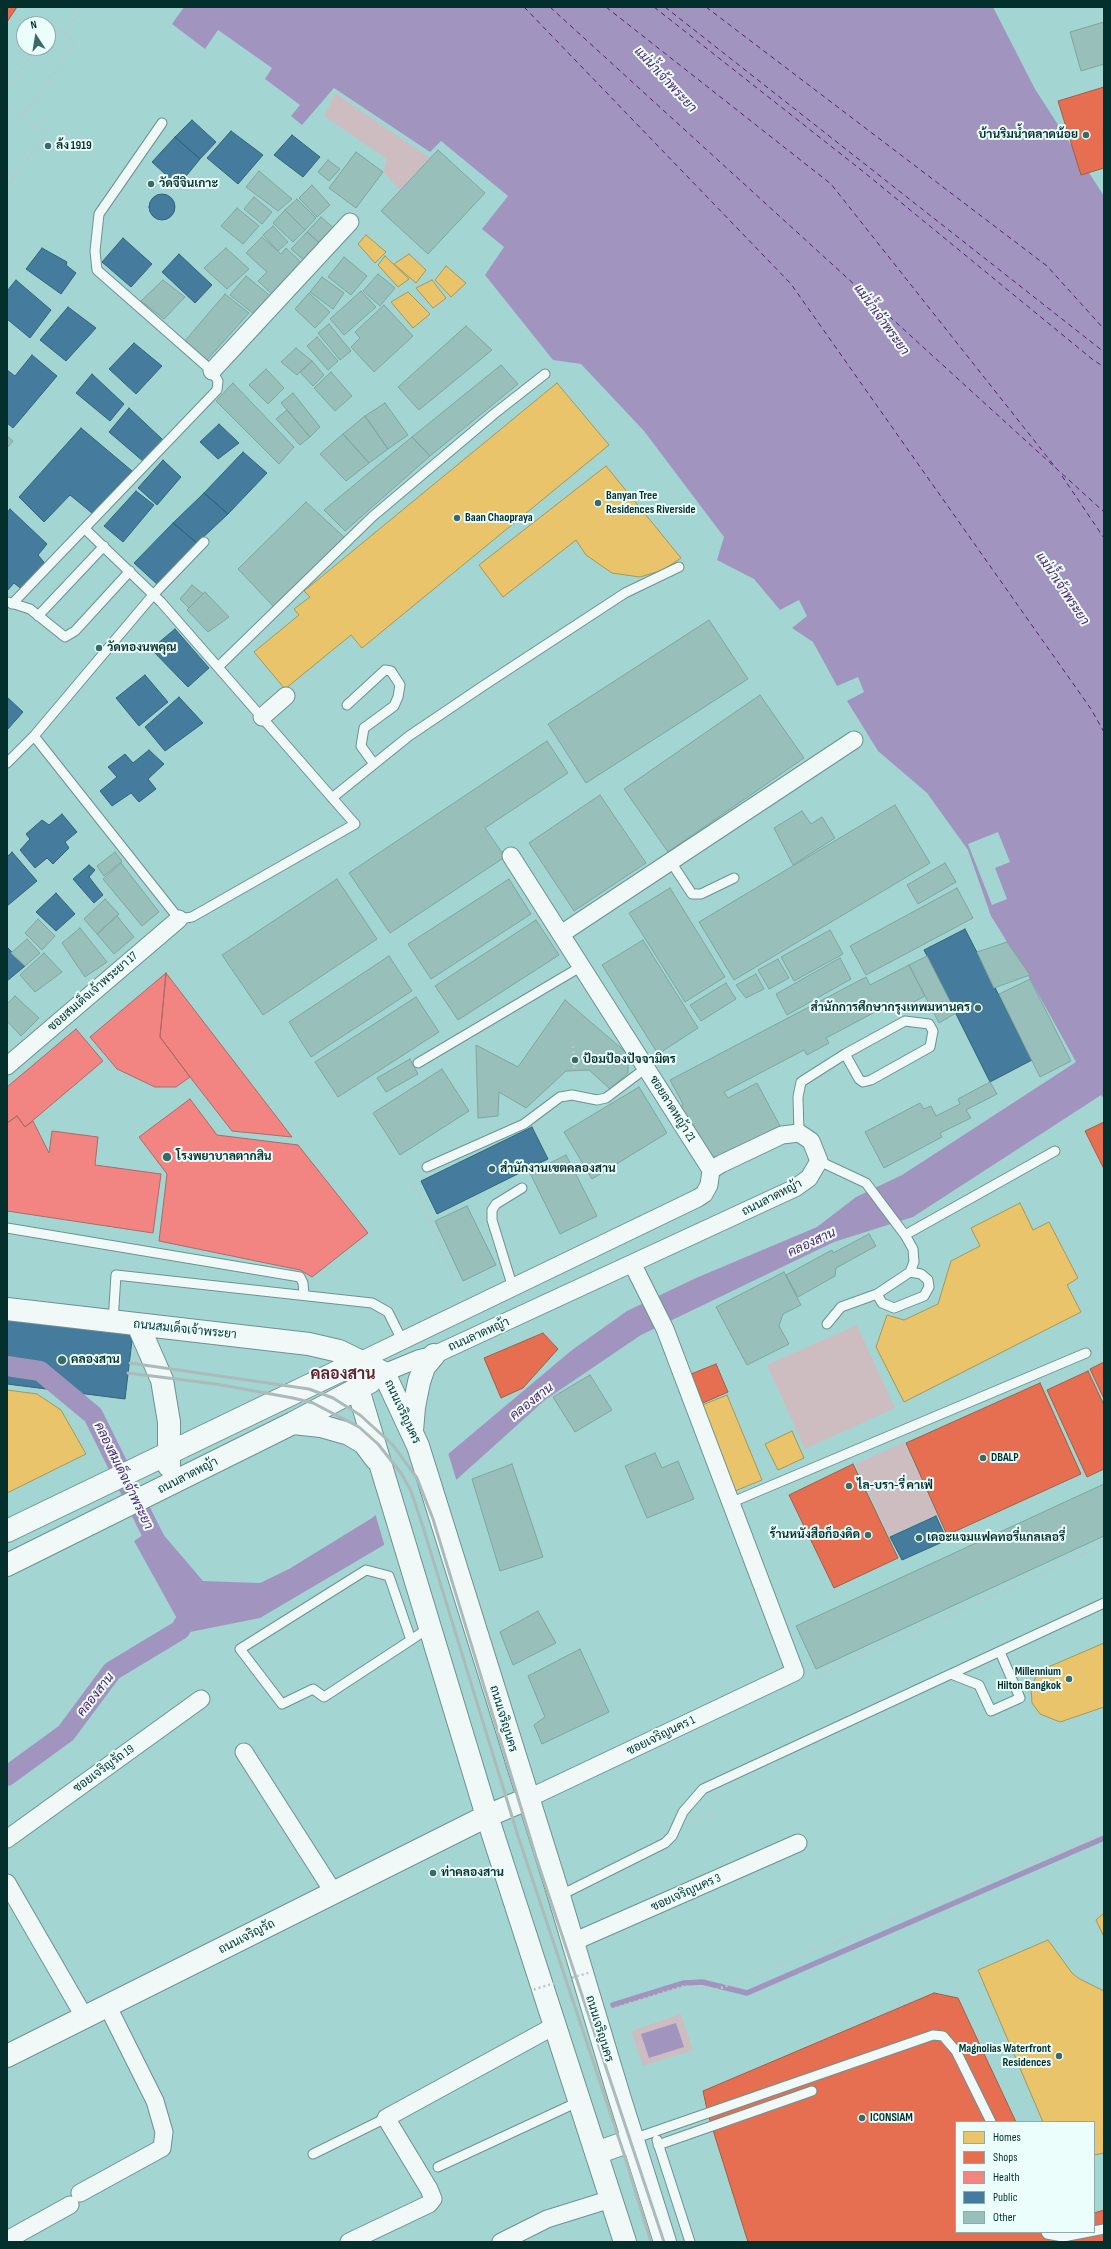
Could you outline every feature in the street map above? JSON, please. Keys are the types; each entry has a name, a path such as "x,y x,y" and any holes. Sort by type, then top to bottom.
{"main road":[{"name":"ถนนสมเด็จเจ้าพระยา","path":"7,1309 309,1344 339,1351 360,1361"},
{"path":"138,1325 162,1380 169,1422 169,1485"},
{"path":"415,1439 414,1407 419,1382 424,1367 434,1355"},
{"path":"7,1531 360,1361 358,1389 383,1473 487,1816 625,2242"},
{"name":"ถนนเจริญนคร","path":"360,1361 384,1374 415,1439 446,1533 665,2242"},
{"name":"ถนนลาดหญ้า","path":"7,1565 293,1423 384,1374"},
{"path":"293,1423 335,1429 357,1437 371,1450 383,1473"},
{"name":"ถนนเจริญรัถ","path":"7,2056 108,2007 487,1816 527,1799"},
{"path":"596,2152 633,2140"}],"street":[{"path":"212,371 350,222"},
{"path":"262,717 286,696"},
{"path":"562,934 854,740"},
{"name":"ซอยลาดหญ้า 21","path":"511,856 711,1170"},
{"name":"ซอยสมเด็จเจ้าพระยา 17","path":"7,1066 179,919"},
{"path":"360,1361 698,1198 704,1194 709,1185 711,1170 782,1135 799,1133 811,1142 819,1161"},
{"name":"ถนนลาดหญ้า","path":"384,1374 418,1359 434,1355 633,1265 795,1188 809,1178 819,1161"},
{"path":"633,1265 664,1329 795,1672"},
{"name":"ซอยเจริญนคร 1","path":"527,1799 795,1672"},
{"name":"ซอยเจริญรัถ 19","path":"7,1839 201,1699"},
{"path":"244,1752 334,1893"},
{"name":"ซอยเจริญนคร 3","path":"573,1942 798,1843"},
{"path":"7,1883 85,2018"},
{"path":"7,2240 162,2148 164,2132 155,2101 108,2007"},
{"path":"349,2242 429,2204 433,2199 429,2189 386,2118 556,2026"},
{"path":"501,2242 547,2218 611,2199"}],"lane":[{"path":"130,571 69,636 62,637 30,609 10,603 85,529 217,390 218,381 212,371 97,270 95,251 99,214 162,123"},
{"path":"218,667 372,517 494,414 545,374"},
{"path":"34,736 179,919 192,917 355,824 153,595 130,571 85,529"},
{"path":"7,763 34,736 153,595 204,542"},
{"path":"38,616 104,546"},
{"path":"332,798 409,736 619,597 679,567"},
{"path":"347,705 385,670 391,671 400,685 398,697 394,706 364,728 361,746 374,764"},
{"path":"671,862 692,894 701,894 734,878"},
{"path":"418,1063 582,966"},
{"path":"799,1133 798,1097 801,1082 845,1054 906,1021 929,1024 933,1031 930,1047 872,1080 863,1082 859,1079 845,1054"},
{"path":"427,1167 524,1124 560,1097 572,1096 597,1100 606,1098 646,1068"},
{"path":"903,1233 1055,1151"},
{"path":"819,1161 866,1183 913,1249 914,1262 910,1272 878,1294 841,1307 827,1324"},
{"path":"513,1288 492,1220 492,1210 496,1204 522,1188"},
{"path":"7,1228 300,1277 303,1283 304,1295"},
{"path":"878,1294 882,1303 894,1308 924,1296 929,1287 928,1280 921,1274 910,1272"},
{"path":"113,1322 116,1274 372,1303 388,1312 402,1340"},
{"path":"730,1503 1086,1353"},
{"path":"411,1640 389,1576 366,1570 240,1649 282,1704 313,1689 324,1697 411,1640 430,1627"},
{"path":"559,1896 665,1843 672,1836 686,1807 703,1789 1104,1603"},
{"path":"951,1674 979,1685 991,1711 1020,1698 1000,1652"},
{"path":"633,2140 933,2035 943,2036 956,2051 991,2121"},
{"path":"658,2144 812,2091"},
{"path":"438,2167 580,2101"},
{"path":"313,2154 386,2118"},
{"path":"654,2133 690,2242"},
{"path":"1046,2233 1064,2237 1084,2233"}],"path":[{"path":"63,34 82,7"},
{"path":"22,118 76,44 56,29"},
{"path":"7,89 30,56"},
{"path":"7,108 45,134 7,188"},
{"path":"7,174 14,178"},
{"path":"573,1046 575,1074"},
{"path":"412,1180 458,1287"},
{"path":"795,1672 813,1678 1104,1545"},
{"path":"702,1820 713,1814"},
{"path":"611,2009 684,1986 716,1990 1104,1834"},
{"path":"529,1991 591,1972"}],"shaded area":[{"path":"335,93 430,158 400,190 383,172 387,159 324,116"},
{"path":"857,1325 895,1408 805,1449 767,1365"},
{"path":"904,1442 937,1515 889,1536 856,1464"},
{"path":"681,2014 693,2050 643,2066 631,2031"}],"water":[{"name":"แม่น้ำเจ้าพระยา","path":"184,7 993,7 1035,89 1104,196 1104,1099 1101,1095 913,1217 834,1242 641,1335 545,1400 384,1545 260,1618 185,1633 134,1541 156,1526 203,1581 260,1583 289,1569 372,1518 572,1350 627,1311 696,1278 817,1227 856,1197 902,1175 1076,1062 1030,979 991,916 968,850 927,793 878,751 847,701 864,692 858,677 837,686 813,642 792,628 807,616 799,600 780,610 754,579 717,560 724,537 644,431 581,364 553,360 485,275 504,247 482,229 508,196 441,141 430,152 334,88 302,125 291,116 300,105 265,79 272,68 218,30 205,49 172,24"},
{"path":"676,2023 684,2047 649,2058 641,2034"}],"pier":[{"path":"998,832 1010,862 995,868 1007,899 992,905 968,844"},
{"path":"448,1453 457,1482 385,1547 375,1513"}],"building: Homes":[{"path":"366,235 386,252 375,263 358,244"},
{"path":"409,254 426,270 416,283 394,264"},
{"path":"385,256 409,279 398,287 378,265"},
{"path":"446,266 466,283 451,297 435,280"},
{"path":"432,280 446,298 433,308 416,288"},
{"path":"408,292 430,314 413,328 391,302"},
{"name":"Baan Chaopraya","path":"557,383 609,445 362,648 351,635 285,689 254,652 299,615 294,609 310,597 304,591"},
{"name":"Banyan Tree Residences Riverside","path":"606,466 681,558 663,570 640,577 612,573 586,555 576,540 503,597 479,565"},
{"path":"1020,1203 1033,1230 1049,1222 1078,1278 1067,1285 1081,1312 904,1402 876,1347 887,1315 904,1320 938,1304 951,1261 980,1246 971,1228"},
{"path":"7,1390 37,1394 61,1410 86,1454 7,1493"},
{"path":"727,1395 762,1480 735,1491 700,1406"},
{"path":"792,1431 804,1458 778,1470 765,1444"},
{"name":"Millennium Hilton Bangkok","path":"1104,1643 1104,1707 1060,1722 1040,1714 1032,1703 1031,1687 1039,1671"},
{"path":"1104,1913 1104,1937 1096,1920"},
{"name":"Magnolias Waterfront Residences","path":"1048,1940 1072,1973 1078,1978 1104,1991 1104,2153 1095,2155 1095,2121 1043,2121 978,1970"}],"building: Shops":[{"path":"7,7 17,7 7,22"},
{"name":"บ้านริมน้ำตลาดน้อย","path":"1104,87 1104,168 1081,175 1058,101"},
{"path":"1104,1122 1104,1169 1085,1131"},
{"path":"543,1333 558,1349 523,1388 501,1398 484,1358"},
{"path":"1104,1362 1104,1399 1090,1369"},
{"path":"716,1364 728,1392 703,1403 691,1374"},
{"path":"1088,1371 1104,1405 1104,1469 1087,1477 1047,1390"},
{"path":"1040,1383 1081,1474 947,1535 906,1443"},
{"path":"853,1464 898,1558 834,1588 789,1495"},
{"name":"ICONSIAM","path":"934,1993 958,1998 1016,2121 955,2121 955,2233 1095,2233 1095,2213 1104,2210 1104,2242 748,2242 708,2114 703,2091"}],"building: Health":[{"path":"166,973 160,1037 190,1077 176,1087 155,1087 117,1069 90,1037"},
{"path":"166,973 292,1137 232,1131 190,1077 160,1037"},
{"path":"76,1029 103,1061 25,1127 17,1116 7,1123 7,1087"},
{"path":"190,1099 217,1135 298,1145 368,1233 312,1277 300,1270 159,1241 167,1174 139,1137"},
{"path":"17,1116 25,1127 33,1121 49,1153 52,1131 98,1137 95,1165 161,1174 153,1233 7,1211 7,1123"}],"building: Public":[{"path":"192,120 216,142 200,159 175,137"},
{"path":"231,131 263,155 238,184 207,158"},
{"path":"292,135 320,157 303,177 274,155"},
{"path":"175,137 200,159 178,186 152,162"},
{"path":"162,194 172,197 175,207 172,217 162,220 152,217 149,207 152,197"},
{"path":"123,238 152,264 131,287 102,262"},
{"path":"42,248 67,262 66,265 76,273 61,294 26,269"},
{"path":"179,254 212,285 195,303 162,272"},
{"path":"16,280 51,310 30,338 7,319 7,291"},
{"path":"68,307 96,328 66,361 40,340"},
{"path":"134,343 162,366 136,394 109,369"},
{"path":"32,355 57,376 13,428 7,423 7,370 15,376"},
{"path":"92,374 124,404 110,421 76,393"},
{"path":"129,408 163,440 144,462 109,432"},
{"path":"219,424 239,443 218,459 200,442"},
{"path":"81,428 132,471 92,513 70,495 44,522 19,497"},
{"path":"243,452 267,473 228,514 204,493"},
{"path":"163,460 181,477 157,505 138,488"},
{"path":"136,491 154,505 123,542 104,526"},
{"path":"204,493 228,514 197,543 173,523"},
{"path":"10,509 47,544 38,555 48,567 24,591 14,583 7,591 7,513"},
{"path":"173,523 197,543 158,585 134,563"},
{"path":"175,629 209,668 188,687 151,649"},
{"path":"145,675 168,702 139,726 116,698"},
{"path":"7,697 23,712 7,730"},
{"path":"179,697 203,723 165,751 145,727"},
{"path":"149,750 164,764 148,779 156,789 139,802 131,793 112,806 100,791 117,777 108,767 125,754 133,763"},
{"path":"62,814 77,832 65,842 69,848 53,864 47,858 35,868 20,850 30,839 26,834 42,820 49,825"},
{"path":"12,852 37,881 7,906 7,857"},
{"path":"89,865 95,870 89,877 103,895 94,903 73,879"},
{"path":"56,893 75,914 56,931 36,912"},
{"path":"965,929 1032,1060 990,1082 924,950"},
{"path":"7,947 25,966 7,981"},
{"path":"532,1127 548,1159 437,1214 421,1181"},
{"path":"7,1316 133,1332 125,1399 7,1384"},
{"name":"เดอะแจมแฟคทอรี่แกลเลอรี่","path":"936,1516 947,1540 902,1560 890,1537"}],"building: Other":[{"path":"1104,22 1104,64 1081,71 1070,32"},
{"path":"438,150 485,193 428,254 381,211"},
{"path":"356,152 383,172 356,208 329,188"},
{"path":"328,160 340,169 329,181 318,172"},
{"path":"259,171 292,199 278,211 246,187"},
{"path":"312,185 330,205 317,217 299,198"},
{"path":"254,197 272,212 262,224 244,209"},
{"path":"297,199 316,218 305,230 285,210"},
{"path":"237,208 259,226 243,244 221,226"},
{"path":"285,210 305,230 293,242 273,223"},
{"path":"321,217 336,230 323,246 307,232"},
{"path":"273,226 288,242 278,251 263,235"},
{"path":"307,232 323,246 307,263 291,249"},
{"path":"262,237 281,254 286,248 304,265 275,297 258,281 267,272 246,253"},
{"path":"226,248 249,269 227,289 204,268"},
{"path":"344,257 367,276 351,295 328,277"},
{"path":"378,274 395,288 380,306 363,291"},
{"path":"246,276 274,299 259,318 230,295"},
{"path":"322,277 344,293 333,309 310,292"},
{"path":"163,280 185,297 164,319 141,301"},
{"path":"361,291 376,307 344,335 330,319"},
{"path":"309,293 330,312 315,328 295,309"},
{"path":"225,294 249,313 206,361 184,342"},
{"path":"384,305 413,336 374,372 351,347 360,338 355,332"},
{"path":"329,324 351,351 340,360 318,333"},
{"path":"466,326 492,350 419,410 398,387"},
{"path":"317,337 338,361 328,370 307,346"},
{"path":"296,348 312,361 297,375 281,362"},
{"path":"312,361 324,375 313,386 300,372"},
{"path":"501,365 518,384 430,456 412,437"},
{"path":"266,369 284,388 268,404 249,385"},
{"path":"331,372 352,396 335,411 314,388"},
{"path":"233,383 294,447 279,464 216,401"},
{"path":"293,393 320,427 310,437 281,403"},
{"path":"385,403 408,435 388,449 365,416"},
{"path":"287,410 310,437 300,445 276,419"},
{"path":"365,416 388,449 369,463 343,434"},
{"path":"343,434 369,463 346,481 320,454"},
{"path":"7,436 13,441 7,448"},
{"path":"412,437 430,456 345,531 324,510"},
{"path":"306,502 344,537 274,607 238,569"},
{"path":"192,585 203,594 189,608 180,599"},
{"path":"205,592 229,617 208,632 187,610"},
{"path":"709,620 748,679 586,783 548,724"},
{"path":"760,695 804,758 668,852 624,789"},
{"path":"547,741 568,773 485,828 505,857 390,933 349,873"},
{"path":"600,795 646,863 574,911 529,843"},
{"path":"895,805 930,863 734,980 699,922"},
{"path":"802,811 811,824 822,817 835,838 793,865 774,828"},
{"path":"115,852 122,861 104,876 97,866"},
{"path":"121,863 159,912 142,926 103,879"},
{"path":"945,863 956,882 918,904 907,885"},
{"path":"337,879 377,939 263,1015 222,955"},
{"path":"509,879 531,914 431,979 408,944"},
{"path":"670,888 725,977 685,1002 629,913"},
{"path":"957,888 973,918 866,975 850,946"},
{"path":"105,899 119,914 97,934 84,919"},
{"path":"117,916 134,937 114,954 97,934"},
{"path":"38,919 55,936 42,950 25,933"},
{"path":"536,920 559,955 458,1020 435,986"},
{"path":"80,928 107,962 85,977 62,943"},
{"path":"830,930 843,954 794,981 781,957"},
{"path":"27,939 40,953 25,966 11,953"},
{"path":"643,940 698,1028 658,1054 602,965"},
{"path":"1007,942 1030,975 994,988 977,952"},
{"path":"44,953 62,972 35,992 20,975"},
{"path":"389,956 412,991 311,1057 289,1022"},
{"path":"927,956 956,1013 939,1023 909,965"},
{"path":"840,958 851,979 787,1015 776,994"},
{"path":"778,959 789,978 769,989 758,970"},
{"path":"909,965 925,996 898,1010 894,1002 826,1038 829,1043 807,1055 804,1050 724,1092 728,1098 757,1083 780,1126 710,1163 681,1108 683,1104 670,1080 866,977 870,985"},
{"path":"756,974 764,989 746,998 736,985"},
{"path":"1030,979 1071,1061 1040,1077 999,994"},
{"path":"726,983 736,999 701,1021 690,1005"},
{"path":"15,996 39,1018 21,1036 7,1021 7,1004"},
{"path":"416,997 439,1032 338,1097 315,1062"},
{"name":"ป้อมป้องปัจจามิตร","path":"565,1000 628,1054 628,1073 610,1089 589,1070 566,1071 526,1108 499,1092 498,1116 478,1118 476,1045 518,1067"},
{"path":"410,1059 418,1074 386,1092 377,1078"},
{"path":"442,1069 469,1111 400,1155 373,1113"},
{"path":"990,1082 997,1094 966,1110 971,1118 940,1133 942,1137 884,1168 865,1132 920,1103 924,1109 931,1106 936,1116 960,1104 958,1099"},
{"path":"639,1087 667,1133 592,1179 564,1132"},
{"path":"566,1155 597,1216 560,1234 530,1173"},
{"path":"467,1206 496,1265 463,1281 435,1221"},
{"path":"869,1234 876,1246 836,1268 835,1276 798,1297 786,1275 832,1250 833,1253"},
{"path":"784,1272 801,1305 783,1314 779,1326 789,1344 747,1365 716,1307"},
{"path":"590,1375 612,1410 575,1432 553,1397"},
{"path":"655,1453 662,1468 678,1461 694,1499 647,1518 625,1466"},
{"path":"512,1464 543,1557 500,1571 472,1479"},
{"path":"1104,1484 1104,1536 816,1669 796,1626"},
{"path":"538,1611 556,1643 513,1665 500,1632"},
{"path":"580,1649 609,1712 542,1744 534,1725 545,1717 528,1676"}],"waterway":[{"name":"คลองสมเด็จเจ้าพระยา","path":"7,1366 40,1371 93,1415 162,1554"},
{"name":"คลองสาน","path":"7,1776 66,1733 112,1671 180,1630 196,1604"},
{"path":"613,2005 684,1983 702,1982 747,1993 1104,1838"}],"ferry route":[{"path":"524,7 791,284 1091,709 1104,732"},
{"path":"550,7 1104,512"},
{"path":"606,7 831,184 1056,468"},
{"path":"654,7 865,173 1092,359 1104,367"},
{"path":"665,7 1104,352"},
{"path":"706,7 1047,266 1104,329"},
{"path":"1062,476 1104,538"}],"railway":[{"path":"130,1363 309,1389 333,1398 360,1415 392,1444 417,1478 433,1519 536,1857 664,2242"},
{"path":"128,1373 216,1384 313,1403 359,1427 378,1444 401,1473 411,1491 423,1527 518,1836 624,2154 651,2242"}],"place":[{"name":"บ้านริมน้ำตลาดน้อย","path":"1086,135"},
{"name":"ล้ง 1919","path":"48,146"},
{"name":"วัดจีจินเกาะ","path":"151,184"},
{"name":"Banyan Tree Residences Riverside","path":"598,503"},
{"name":"Baan Chaopraya","path":"457,518"},
{"name":"วัดทองนพคุณ","path":"99,648"},
{"name":"สำนักการศึกษากรุงเทพมหานคร","path":"978,1008"},
{"name":"ป้อมป้องปัจจามิตร","path":"575,1060"},
{"name":"โรงพยาบาลตากสิน","path":"167,1157"},
{"name":"สำนักงานเขตคลองสาน","path":"492,1169"},
{"name":"คลองสาน","path":"62,1360"},
{"name":"DBALP","path":"983,1458"},
{"name":"ไล-บรา-รี่ คาเฟ่","path":"849,1486"},
{"name":"ร้านหนังสือก็องดิด","path":"868,1535"},
{"name":"เดอะแจมแฟคทอรี่แกลเลอรี่","path":"919,1538"},
{"name":"Millennium Hilton Bangkok","path":"1069,1679"},
{"name":"ท่าคลองสาน","path":"433,1873"},
{"name":"Magnolias Waterfront Residences","path":"1059,2056"},
{"name":"ICONSIAM","path":"862,2118"}],"district":[{"name":"คลองสาน","path":"343,1375"}]}
